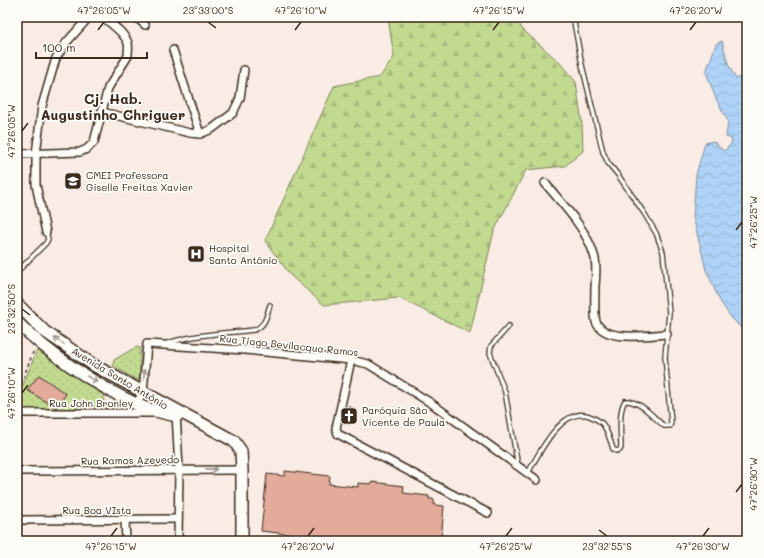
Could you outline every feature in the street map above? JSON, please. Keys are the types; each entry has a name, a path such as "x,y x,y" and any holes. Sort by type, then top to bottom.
{"main road":[{"name":"Avenida Santo Antônio","path":"17,304 44,331 95,366 143,393 172,413"},
{"name":"Avenida Santo Antônio","path":"17,322 37,342 88,377 136,404 189,418 234,441 241,451 242,541"}],"street":[{"path":"46,232 36,185 36,154 42,106 56,58 66,43 89,17"},
{"path":"17,154 80,152 87,149 94,142 108,88 113,77 128,56 129,49 128,42 119,30 103,17"},
{"path":"136,17 145,25"},
{"path":"173,50 200,134"},
{"path":"102,112 190,133 200,134 212,129 233,114 240,98 244,70"},
{"path":"545,183 589,240 595,257 596,321 602,330 610,335 621,336 667,334"},
{"name":"Rua Tiago Bevilacqua Ramos","path":"143,393 147,344 245,350 351,360 368,364 394,379 431,403 537,480"},
{"path":"351,360 336,428 338,434 488,513"},
{"path":"136,404 143,393"},
{"name":"Rua John Bronley","path":"17,413 172,413"},
{"path":"172,413 179,469 178,541"},
{"name":"Rua Ramos Azevedo","path":"17,471 179,469 242,470"},
{"name":"Rua Boa VIsta","path":"17,520 178,519"},
{"path":"125,520 126,541"}],"lane":[{"path":"528,474 541,448 562,423 572,417 584,414 596,419 604,425 616,451 620,450 621,447 622,405 625,401 632,401 643,408 664,426 670,426 671,422 664,357 669,313 663,252 656,233 644,213 608,163 603,152 582,64 573,17"},
{"path":"17,272 46,243 48,239 46,232"},
{"path":"165,344 182,338 254,330 260,328 263,325 270,306"},
{"path":"509,326 491,346 490,353 504,392 518,467"}],"path":[{"path":"17,394 37,342"}],"green space":[{"path":"388,17 515,17 523,30 558,61 576,82 582,124 583,151 565,166 526,170 494,231 470,333 399,298 324,305 291,276 265,241 334,86 380,77 394,57"},
{"path":"136,347 140,348 139,380 113,366 114,360"},
{"path":"37,350 105,396 103,400 112,407 110,412 17,411 17,400"}],"water":[{"path":"722,41 728,64 736,79 747,74 747,333 730,316 720,301 706,270 693,217 696,175 705,143 713,141 724,151 731,144 732,139 726,137 728,121 716,99 706,72 716,44"}],"building":[{"path":"39,375 66,394 56,408 27,390"},
{"name":"Paróquia São Vicente de Paula","path":"348,406 356,410 349,424 343,421"},
{"path":"285,471 330,476 329,484 358,487 358,483 371,484 372,482 404,486 403,493 429,496 429,499 434,499 434,505 444,506 441,541 348,541 261,531 267,474 285,476"}],"place":[{"name":"CMEI Professora Giselle Freitas Xavier","path":"73,181"},
{"name":"Hospital Santo Antônio","path":"196,254"},
{"name":"Paróquia São Vicente de Paula","path":"349,416"}],"district":[{"name":"Cj. Hab. Augustinho Chriguer","path":"113,106"}]}
